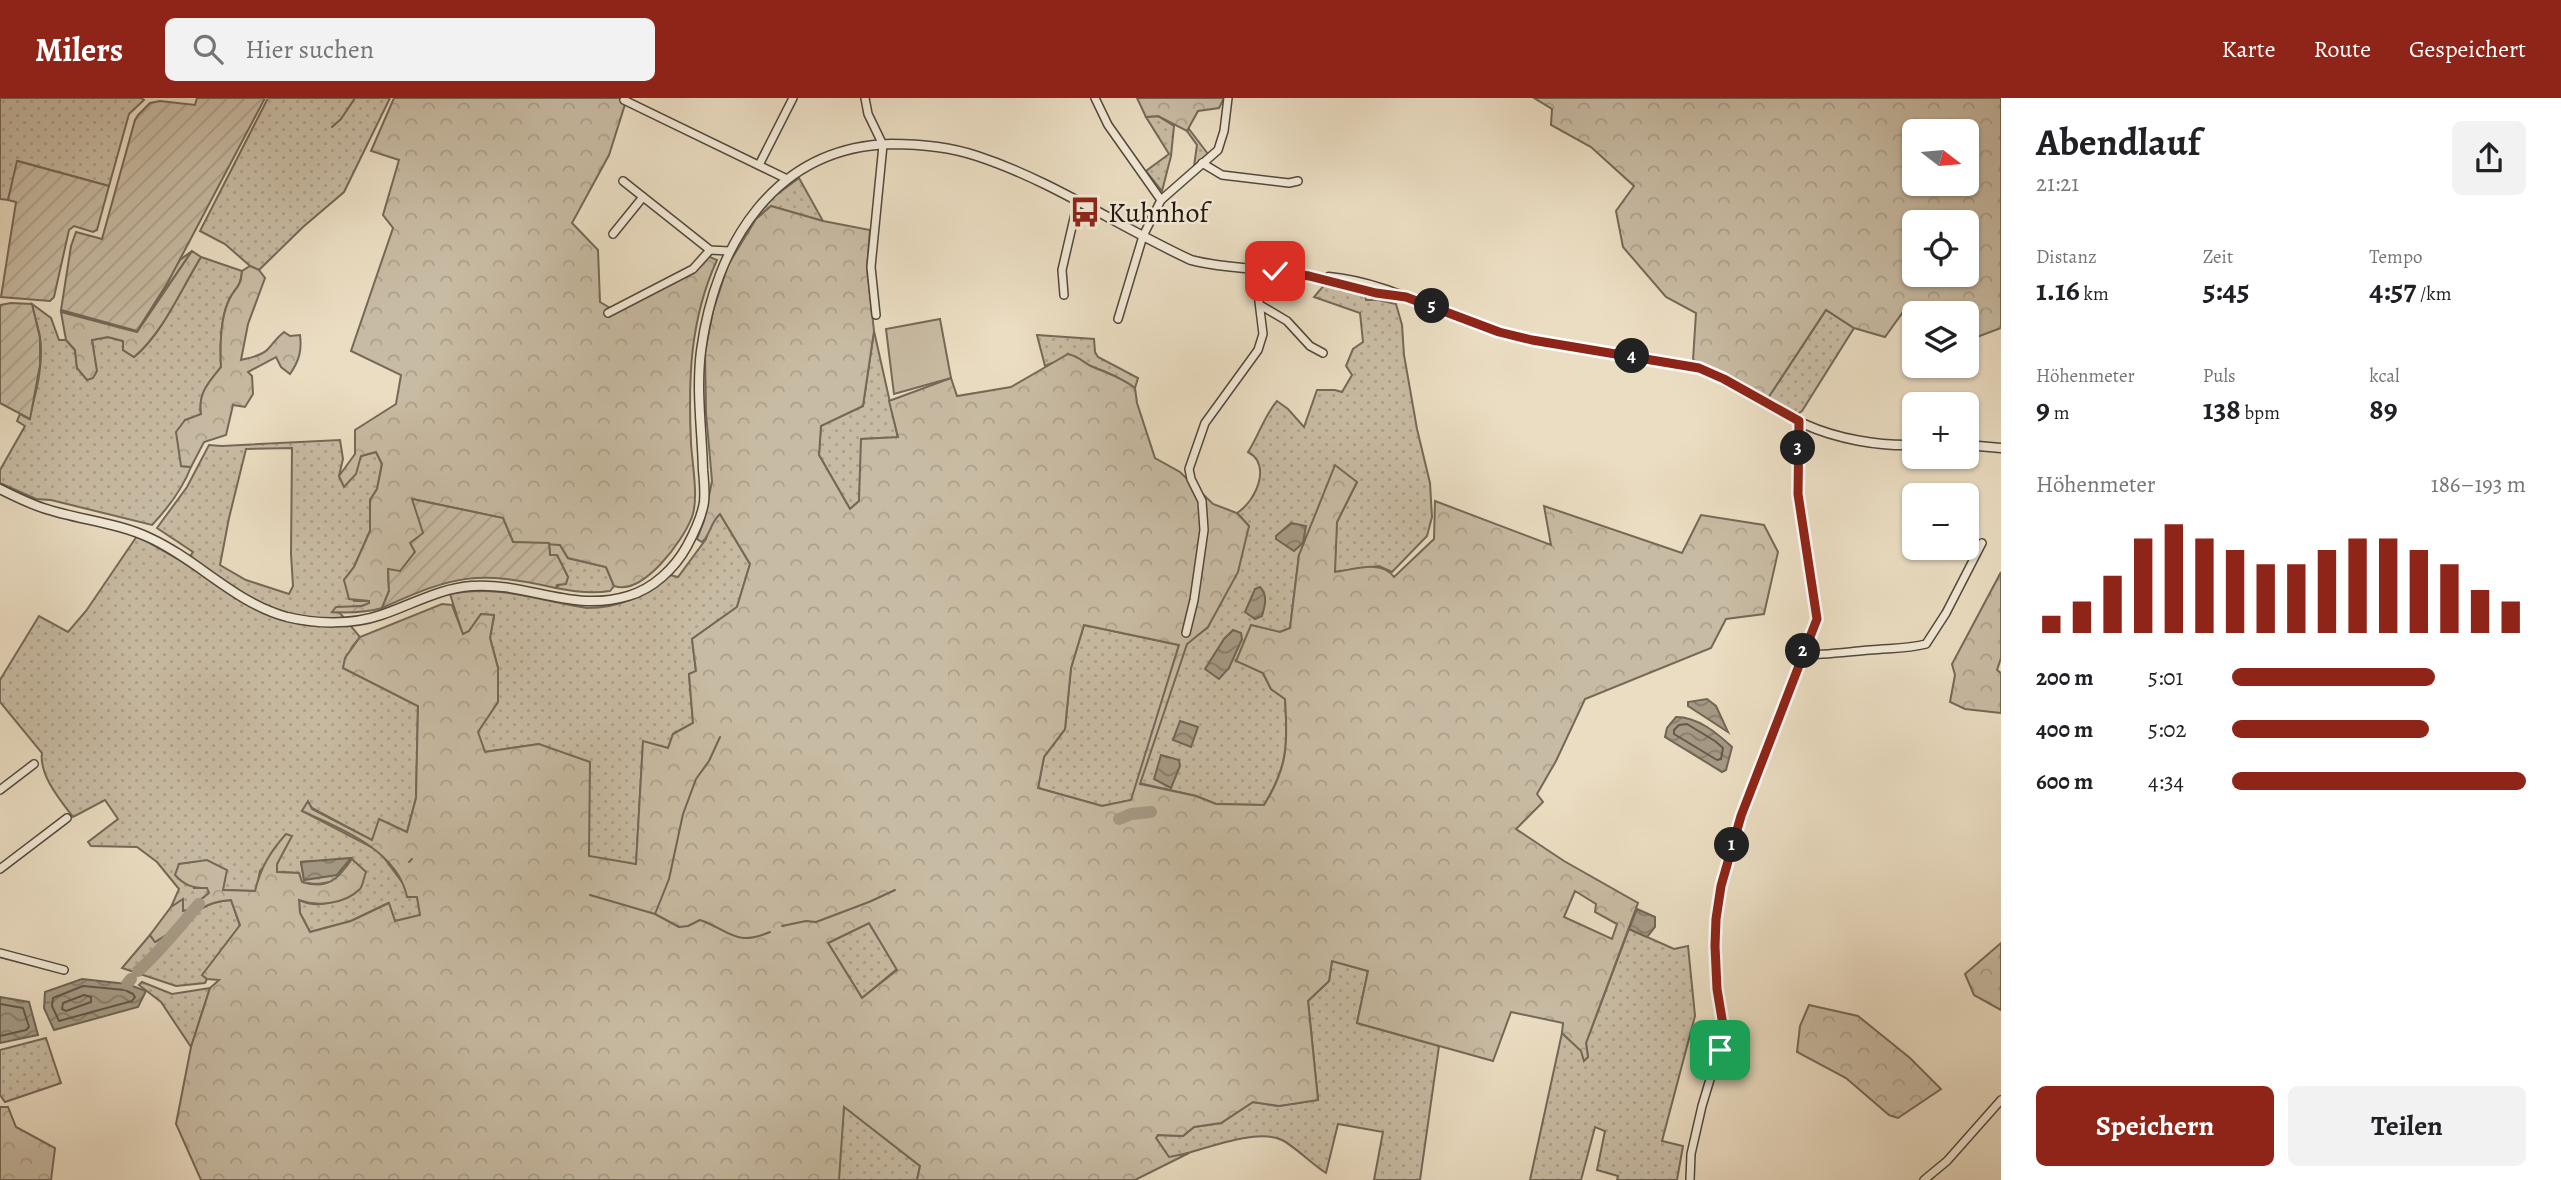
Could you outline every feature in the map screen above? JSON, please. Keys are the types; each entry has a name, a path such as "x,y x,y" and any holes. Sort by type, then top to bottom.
{"street":[{"path":"625,98 624,100 787,180"},
{"path":"759,165 793,98"},
{"path":"865,98 868,114 883,145 871,267 876,315"},
{"path":"1095,98 1108,125 1161,200"},
{"path":"1118,319 1143,236 1161,200 1218,150 1224,131 1228,98"},
{"path":"0,489 46,509 121,527 146,536 165,545 235,593 266,610 309,621 350,621 376,617 438,593 470,586 509,587 564,600 604,601 632,595 672,568 687,546 704,502 698,395 701,354 708,311 729,251 746,221 764,200 787,180 805,167 829,156 852,148 916,144 972,154 1046,184 1191,260 1210,265 1347,279 1377,286 1499,332 1699,368 1799,421 1855,440 1902,445"},
{"path":"1202,163 1222,175 1289,183 1298,181"},
{"path":"623,181 709,250 729,251"},
{"path":"613,234 643,197"},
{"path":"1065,295 1062,270 1078,201"},
{"path":"608,313 693,269 709,250"},
{"path":"1186,633 1194,600 1203,530 1202,501 1189,469 1205,423 1258,350 1263,334 1255,270"},
{"path":"1309,276 1362,290 1406,297"},
{"path":"1260,305 1287,321 1310,346 1323,353"},
{"path":"1690,1180 1691,1154 1702,1106 1723,1036 1715,946 1721,886 1741,816 1817,619 1798,494 1799,421"},
{"path":"1979,445 2001,448"},
{"path":"1802,655 1912,648 1926,644 1946,613 1982,543"},
{"path":"0,789 34,764"},
{"path":"0,869 67,818"},
{"path":"0,953 65,970"},
{"path":"1924,1180 1947,1161 2001,1100"}],"green space":[{"path":"0,98 144,100 129,114 109,186 18,161 8,200 0,199"},
{"path":"197,98 265,98 168,282 137,331 61,310 71,246 76,232 102,239 138,115 150,103 160,101 195,105"},
{"path":"268,98 390,98 344,192 259,270 250,266 225,244 200,231"},
{"path":"394,98 627,98 609,155 572,223 598,250 600,302 612,309 694,271 705,255 717,260 701,304 693,350 690,419 694,509 687,527 671,552 649,575 637,583 625,587 614,586 606,567 568,558 560,545 513,542 503,518 413,499 424,533 415,552 400,572 388,570 389,591 382,608 332,612 336,607 362,606 369,603 349,599 344,580 354,567 370,531 370,500 377,489 382,464 376,452 361,456 356,474 344,487 339,476 355,454 355,430 396,404 401,375 351,351 393,228 383,215 399,160 371,151"},
{"path":"1137,98 1224,98 1219,108 1198,111 1187,131 1158,116 1146,117"},
{"path":"1534,98 2001,98 2001,328 1979,336 1979,301 1902,301 1902,313 1885,337 1854,328 1826,310 1768,398 1736,379 1693,360 1696,313 1666,297 1623,247 1616,211 1634,186 1591,147 1551,125 1552,109"},
{"path":"1158,116 1174,126 1171,156 1162,191 1146,171 1169,154 1146,117"},
{"path":"1189,129 1208,154 1194,166 1197,145 1187,131"},
{"path":"17,161 109,186 97,230 93,232 74,226 69,230 54,297 50,301 1,297 16,202 8,200"},
{"path":"799,178 823,221 771,206 756,219 768,201"},
{"path":"771,206 823,221 870,230 867,268 874,331 863,406 821,426 819,455 850,509 859,501 861,439 898,437 889,401 951,378 957,396 1011,387 1068,354 1135,388 1137,403 1155,458 1180,472 1213,504 1237,513 1249,526 1238,572 1208,627 1187,644 1140,784 1196,796 1216,804 1264,805 1278,779 1285,755 1285,699 1271,689 1263,673 1236,661 1251,625 1280,632 1290,628 1299,555 1335,465 1357,482 1337,522 1335,572 1375,567 1382,568 1394,577 1434,539 1435,501 1551,545 1544,506 1682,553 1701,515 1764,525 1778,552 1764,614 1726,619 1711,648 1585,699 1537,794 1543,802 1516,829 1564,861 1638,903 1586,1043 1588,1057 1584,1061 1581,1051 1562,1033 1563,1023 1511,1012 1493,1061 1357,1023 1368,971 1332,961 1329,981 1308,1001 1318,1100 1279,1106 1253,1102 1221,1123 1194,1127 1183,1136 1158,1135 1156,1138 1169,1157 1189,1153 1135,1180 917,1180 920,1166 844,1107 839,1180 201,1180 176,1124 191,1047 210,988 219,980 207,979 202,975 240,925 231,900 221,901 199,910 175,936 171,932 155,942 150,935 171,907 183,899 183,911 188,910 209,893 207,888 198,888 182,882 175,875 179,864 207,860 227,870 223,890 255,891 267,860 286,834 292,836 277,864 277,872 299,873 302,882 326,884 337,877 352,859 366,872 360,889 347,898 322,904 299,900 300,913 310,932 351,921 389,903 395,921 420,915 417,897 407,897 402,881 380,854 334,825 302,811 308,801 312,809 372,840 379,819 407,832 416,798 418,706 343,668 345,658 360,637 442,604 452,605 463,634 469,631 481,614 494,615 490,638 498,668 498,702 478,732 485,752 539,744 590,762 589,856 636,864 643,741 668,748 673,734 693,723 689,674 696,671 692,639 737,607 750,564 720,514 705,539 702,542 697,539 704,521 712,481 706,413 705,352 713,311 728,265 756,219","holes":["1084,625 1179,645 1131,800 1102,806 1038,788 1044,757 1065,729 1071,668","1575,891 1596,904 1595,912 1617,924 1612,939 1564,917","869,923 897,970 862,998 828,943"]},
{"path":"192,251 137,332 61,312 137,331 168,282 177,262"},
{"path":"192,251 201,257 154,336 134,357 123,350 123,341 108,337 92,340 97,371 93,378 87,380 77,368 75,350 66,340 61,312 137,332"},
{"path":"201,257 242,271 241,277 229,300 222,324 221,367 203,395 201,415 185,420 181,466 191,467 179,491 152,525 51,500 36,499 0,483 0,470 25,426 17,421 20,414 29,419 39,378 41,347 32,304 51,318 59,340 66,340 75,350 77,368 94,354 92,340 108,337 123,341 123,350 134,357 163,323"},
{"path":"250,266 259,270 265,278 248,324 241,360 265,351 284,332 290,336 300,335 298,360 290,374 281,367 276,357 248,372 252,376 253,394 245,407 233,405 226,435 204,442 191,467 181,466 176,432 185,420 201,414 203,394 221,367 221,333 226,308 239,284 242,271"},
{"path":"1325,284 1365,294 1366,300 1396,304 1402,325 1404,355 1417,429 1430,483 1432,517 1427,536 1392,572 1379,566 1334,572 1337,522 1357,482 1299,555 1290,628 1236,660 1263,673 1271,689 1285,699 1285,754 1278,778 1264,805 1216,804 1196,796 1139,783 1187,643 1208,627 1249,526 1237,513 1250,500 1259,483 1259,465 1248,452 1265,419 1277,401 1304,427 1317,390 1342,392 1352,375 1346,366 1353,349 1363,342 1360,313 1314,297"},
{"path":"32,304 40,338 40,365 30,419 0,403 0,305"},
{"path":"1826,310 1854,328 1802,411 1797,414 1768,398"},
{"path":"940,319 951,378 894,394 886,329"},
{"path":"874,331 898,438 862,439 859,501 850,509 819,455 821,425 863,406"},
{"path":"1037,335 1094,339 1098,357 1138,378 1135,388 1091,366 1055,362 1045,366"},
{"path":"340,440 343,459 339,476 344,486 361,456 376,452 382,464 377,489 370,500 370,531 354,567 344,580 354,601 370,601 369,604 333,612 340,613 360,637 352,647 343,668 418,706 416,798 407,832 373,841 312,808 308,802 302,811 379,851 405,886 417,897 421,915 395,921 388,903 351,921 310,932 300,913 299,900 317,904 348,897 338,878 326,883 311,883 301,882 299,873 277,872 277,864 291,836 260,871 256,891 223,890 223,884 193,888 208,888 209,893 188,910 183,911 183,900 171,907 179,889 157,862 137,847 91,846 88,842 118,819 105,800 73,817 47,778 42,753 0,702 0,680 39,616 68,632 86,611 137,536 185,563 193,552 157,528 187,487 209,445","holes":["292,448 293,586 289,594 246,580 220,565 246,449","350,859 304,880 301,862"]},
{"path":"412,499 503,518 513,542 549,543 550,555 557,555 568,577 566,584 557,585 556,588 506,579 467,579 429,588 382,608 389,591 388,569 400,571 415,552 410,543 423,533"},
{"path":"720,514 750,564 737,607 692,639 696,672 689,674 693,723 673,734 668,748 643,742 636,865 589,857 539,744 485,752 477,732 498,702 498,668 490,638 494,616 481,614 463,635 450,594 468,591 502,592 587,608 611,606 651,589 670,575 678,577 706,539 711,522"},
{"path":"549,543 560,545 568,558 606,567 614,586 610,591 596,592 556,588 568,577 557,555 550,555"},
{"path":"2001,572 2001,658 1997,670 2001,673 2001,713 1965,709 1950,702 1955,675 1952,664"},
{"path":"1084,625 1179,645 1132,800 1102,806 1038,788 1044,757 1065,729 1071,668"},
{"path":"231,900 240,926 203,975 207,979 205,983 176,986 122,968 150,935 155,942 172,932 176,935 205,906"},
{"path":"869,923 897,969 862,998 828,943"},
{"path":"1629,929 1674,949 1688,946 1695,1016 1662,1141 1683,1146 1677,1180 1617,1180 1618,1176 1597,1170 1605,1131 1595,1127 1581,1180 1530,1180 1562,1033 1582,1051 1584,1060 1588,1057 1586,1043"},
{"path":"2001,943 2001,1010 1974,995 1965,974"},
{"path":"1332,961 1368,971 1357,1023 1439,1046 1420,1180 1374,1180 1383,1132 1338,1124 1326,1173 1287,1143 1271,1137 1242,1138 1169,1158 1156,1138 1158,1135 1183,1136 1194,1127 1221,1123 1253,1102 1279,1106 1318,1100 1308,1001 1329,981"},
{"path":"142,982 172,994 210,988 191,1047 161,1002 139,985"},
{"path":"1809,1005 1858,1016 1910,1058 1941,1089 1898,1118 1889,1115 1846,1078 1797,1052 1800,1026"},
{"path":"46,1038 61,1083 5,1102 0,1095 0,1050"},
{"path":"844,1106 920,1166 917,1180 838,1180"},
{"path":"0,1107 8,1107 16,1127 55,1148 51,1180 0,1180"}],"water":[{"path":"1291,523 1306,526 1303,543 1294,551 1276,539"},
{"path":"1260,587 1265,597 1265,605 1262,616 1255,619 1245,612 1255,589"},
{"path":"1233,630 1241,633 1242,639 1229,668 1219,679 1205,669"},
{"path":"1707,699 1716,706 1728,732 1688,706 1688,702"},
{"path":"1676,717 1699,723 1732,747 1726,770 1722,772 1665,737 1667,728"},
{"path":"1180,721 1198,727 1191,747 1173,740"},
{"path":"1161,755 1179,760 1180,766 1171,788 1154,779"},
{"path":"351,858 337,875 304,880 301,862"},
{"path":"1637,909 1655,917 1655,927 1647,937 1629,929"},
{"path":"82,979 127,984 146,991 138,1007 54,1030 44,1008 45,992"},
{"path":"0,997 29,1002 38,1035 0,1043"}],"waterway":[{"path":"332,127 355,98"},
{"path":"655,914 669,879 683,814 696,779 709,761 720,737"},
{"path":"1119,819 1131,814 1151,812"},
{"path":"782,926 806,921 816,922 895,890"},
{"path":"590,895 655,914 679,927 700,920 741,938 770,932"},
{"path":"138,971 162,948 199,904"},
{"path":"127,984 131,979"}],"place":[{"name":"Kuhnhof","path":"1085,212"}],"route":[{"path":"1275,271 1406,297 1499,332 1532,340 1699,368 1799,421 1798,494 1817,619 1741,816 1721,886 1715,946 1717,989 1723,1025 1720,1050"}]}
